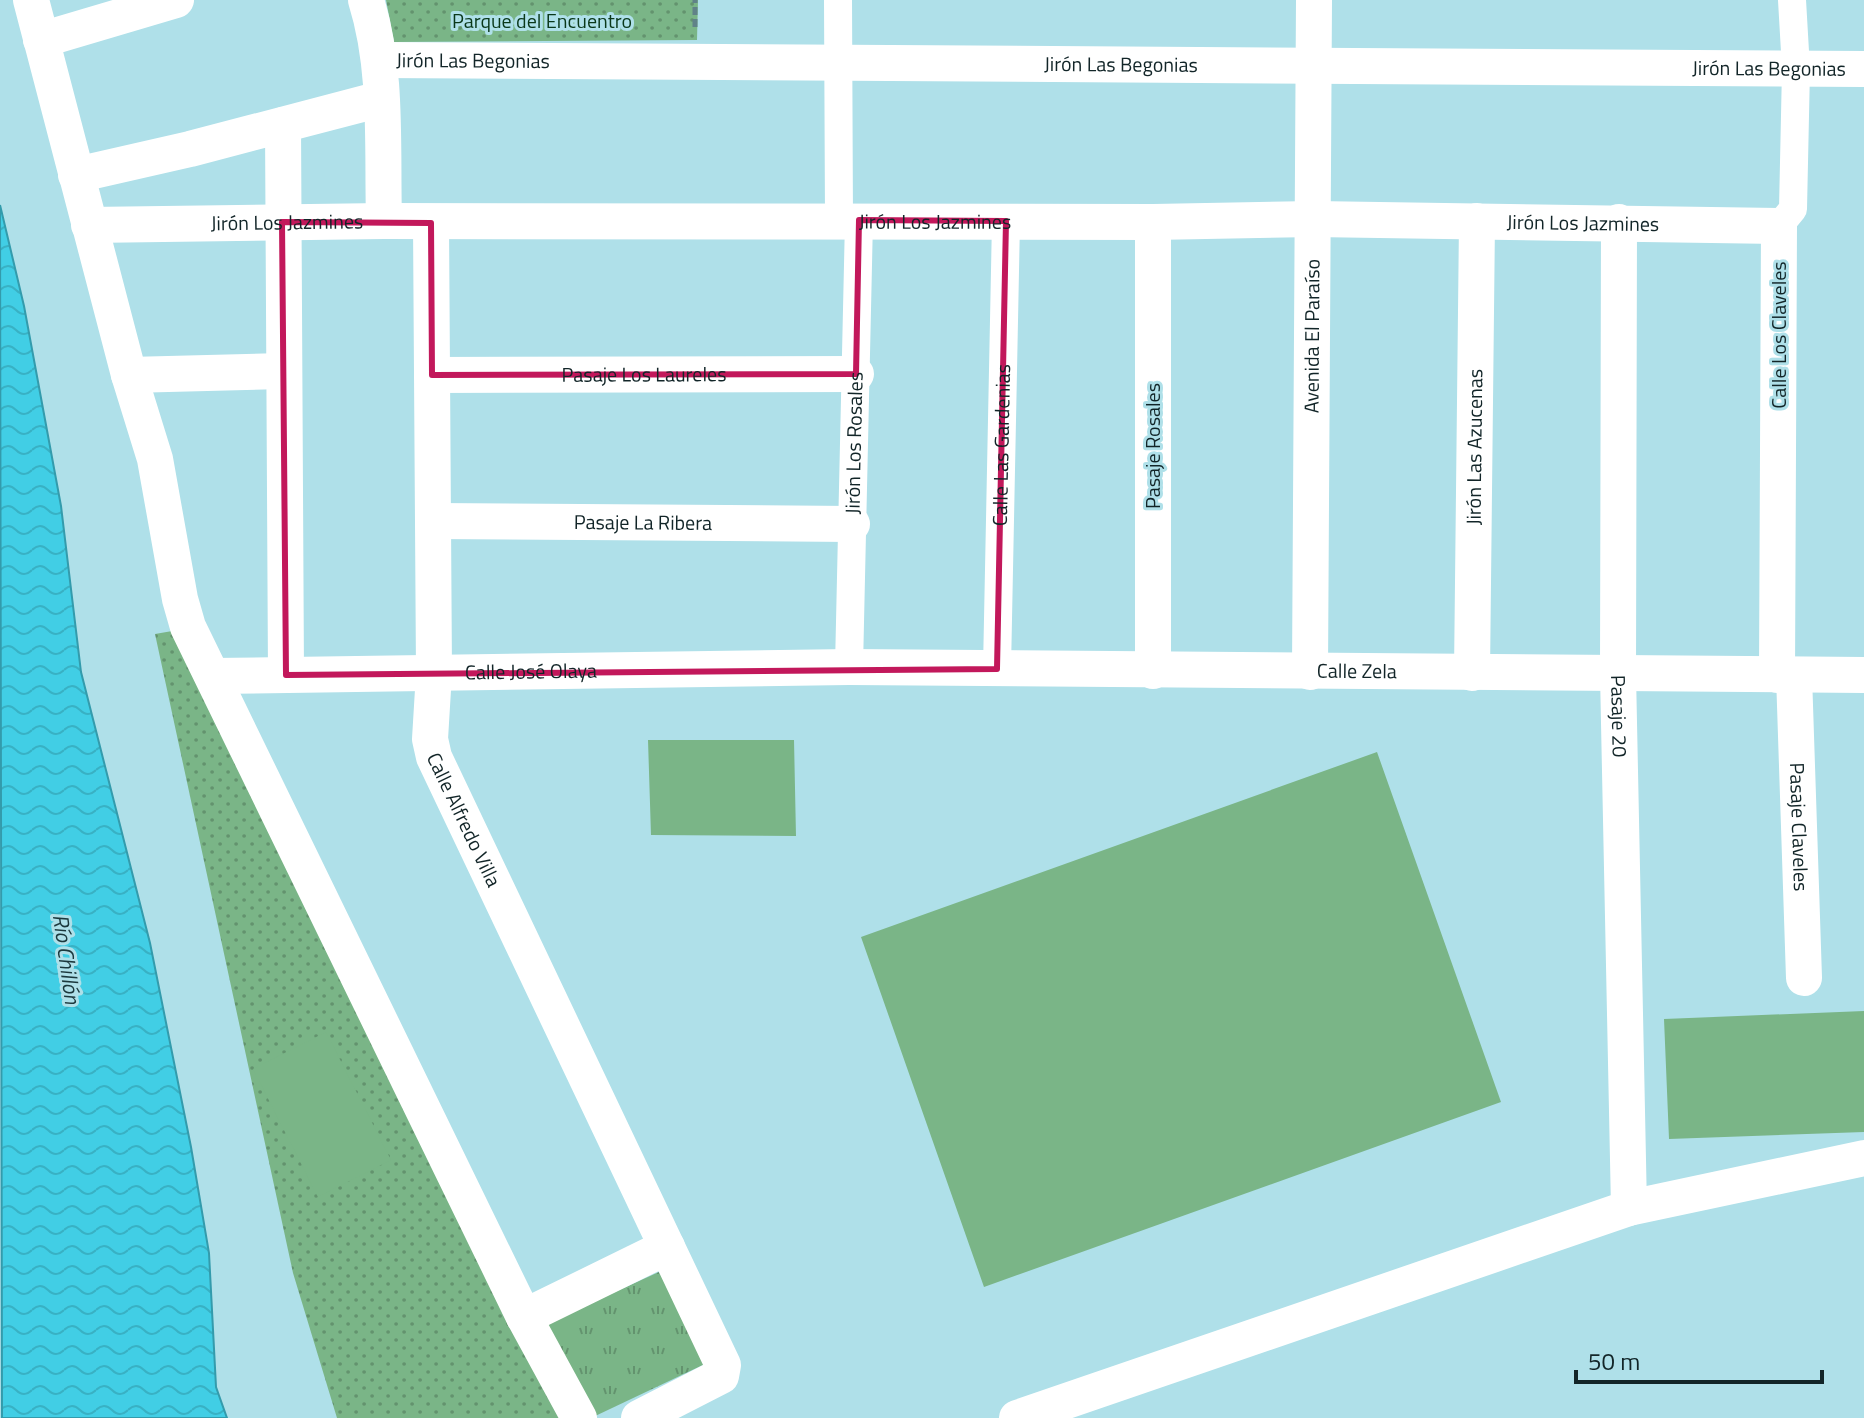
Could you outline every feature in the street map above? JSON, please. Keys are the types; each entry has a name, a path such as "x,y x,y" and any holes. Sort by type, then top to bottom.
{"street":[{"path":"31,0 129,375 155,459 180,599 188,627 524,1317 579,1418"},
{"path":"41,40 176,0"},
{"path":"366,0 379,60 384,221"},
{"name":"Jirón Los Rosales","path":"838,0 837,62 856,374 849,667"},
{"name":"Avenida El Paraíso","path":"1310,672 1314,0"},
{"name":"Calle Los Claveles","path":"1786,675 1779,226 1793,209 1796,69 1792,0"},
{"name":"Jirón Las Begonias","path":"379,60 1864,69"},
{"path":"76,175 381,99"},
{"path":"283,125 286,675"},
{"name":"Jirón Los Jazmines","path":"89,225 384,221 1153,222 1314,219 1779,226"},
{"name":"Calle Las Gardenias","path":"997,669 1006,221"},
{"name":"Jirón Las Azucenas","path":"1472,673 1477,221"},
{"name":"Pasaje Rosales","path":"1153,222 1153,671"},
{"name":"Pasaje 20","path":"1619,222 1618,674 1629,1208"},
{"name":"Calle Alfredo Villa","path":"431,223 434,673 430,739 441,776 723,1365 721,1376 639,1418"},
{"path":"129,375 283,371"},
{"name":"Pasaje Los Laureles","path":"432,375 856,374"},
{"name":"Pasaje La Ribera","path":"433,521 852,524"},
{"name":"Calle Zela","path":"849,667 1864,675"},
{"name":"Calle José Olaya","path":"213,676 849,667"},
{"name":"Pasaje Claveles","path":"1786,675 1804,978"},
{"path":"1017,1418 1629,1208 1864,1158"},
{"path":"524,1317 667,1247"}],"highlighted area":[{"path":"859,220 1006,221 997,669 286,675 282,222 431,223 432,375 856,374"}],"green space":[{"name":"Parque del Encuentro","path":"386,0 698,0 697,40 394,42"},
{"path":"178,630 562,1418 337,1418 293,1273 155,634"},
{"path":"648,740 794,740 796,836 651,835"},
{"path":"1377,752 1501,1102 984,1287 861,937"},
{"path":"1864,1011 1864,1132 1669,1139 1664,1019"},
{"path":"326,1032 391,1160 318,1197 253,1069"},
{"path":"661,1271 705,1364 591,1418 547,1323"}],"water":[{"name":"Río Chillón","path":"0,205 24,306 61,506 81,672 150,943 191,1147 209,1253 216,1387 227,1418 2,1418"}]}
